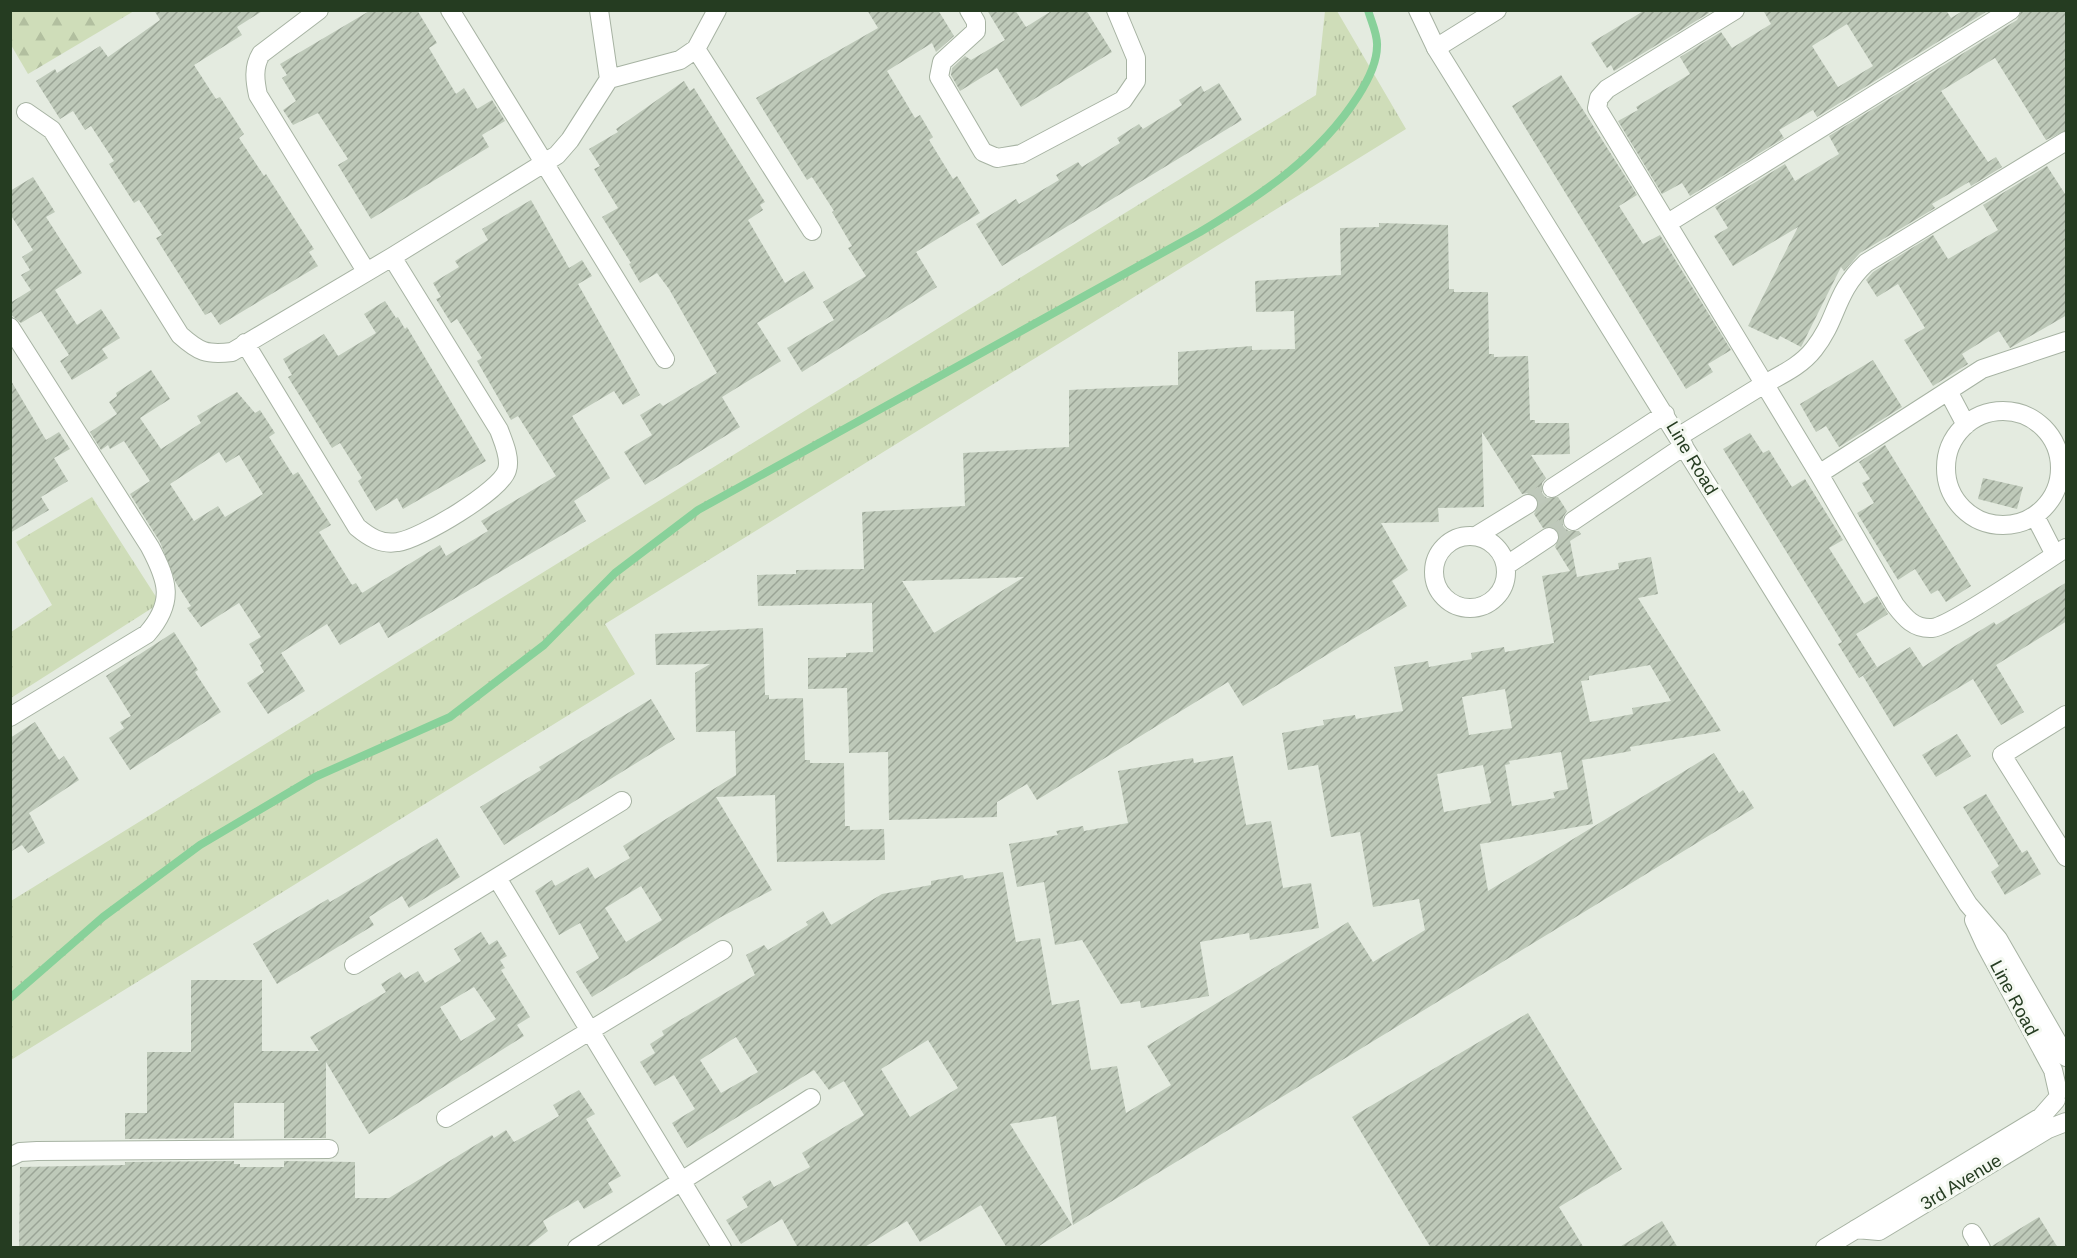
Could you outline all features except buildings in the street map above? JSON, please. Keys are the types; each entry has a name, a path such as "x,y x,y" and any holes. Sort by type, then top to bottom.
{"street":[{"path":"319,10 261,54 256,62 255,80 258,96 366,271"},
{"path":"450,10 546,162 665,359"},
{"path":"26,112 52,130 180,335 194,348 211,354 232,352 557,155 570,140 609,79 599,10"},
{"path":"609,79 680,60 696,49 717,10"},
{"path":"969,10 976,22 976,31 942,62 939,77 983,152 997,158 1021,154 1123,100 1136,81 1136,58 1116,10"},
{"name":"Line Road","path":"1418,10 1436,48 1968,904 1998,939 2067,1057"},
{"path":"1436,48 1497,10"},
{"path":"1735,10 1606,89 1599,98 1597,108 1604,123 1668,223 1895,605 1907,620 1917,626 1942,626 2061,551 2036,516"},
{"path":"1668,223 2011,10"},
{"path":"696,49 812,231"},
{"path":"1573,521 1764,384 1791,371 1814,350 1828,328 1838,298 1850,278 1866,263 2067,141"},
{"path":"246,343 357,527 370,537 382,542 399,542 417,536 485,496 500,482 508,469 506,450 499,430 392,257"},
{"path":"10,327 150,546 166,582 166,600 158,622 147,634 10,717"},
{"path":"1819,474 1982,369 2067,341"},
{"path":"1948,391 1966,425"},
{"path":"1994,411 2013,411 2032,418 2047,430 2057,447 2061,466 2058,484 2050,502 2036,516 2019,523 1991,524 1965,512 1953,498 1946,481 1945,462 1950,444 1966,425 1976,417 1994,411"},
{"path":"1552,488 1665,414"},
{"path":"1476,536 1497,547 1507,565 1506,580 1502,590 1485,606 1462,608 1444,598 1436,585 1433,572 1437,556 1451,541 1476,536 1528,504"},
{"path":"1507,565 1549,537"},
{"path":"2067,715 2002,755 2067,857"},
{"path":"354,964 622,801"},
{"path":"497,878 723,1248"},
{"name":"Line Road","path":"1968,904 1984,944 2053,1070 2060,1092 2056,1110 2067,1122"},
{"path":"446,1118 723,950"},
{"name":"3rd Avenue","path":"1825,1248 2041,1116 2060,1092"},
{"path":"577,1248 811,1098"},
{"name":"3rd Avenue","path":"1854,1229 1879,1231 2048,1129 2067,1122"},
{"path":"10,1156 20,1152 37,1151 329,1149"}],"green space":[{"path":"11,10 134,11 28,74 11,45"},
{"path":"1325,11 1337,11 1406,129 605,624 635,674 11,1060 11,901 1316,95"},
{"path":"92,497 160,603 11,698 11,632 52,605 16,542"}],"waterway":[{"path":"10,998 103,917 200,845 315,777 450,717 544,645 615,573 698,510 1200,232 1267,189 1325,138 1343,118 1365,85 1377,52 1377,42 1368,10"}],"tunnel":[{"path":"1528,504 1552,488"},
{"path":"1549,537 1573,521"}]}
